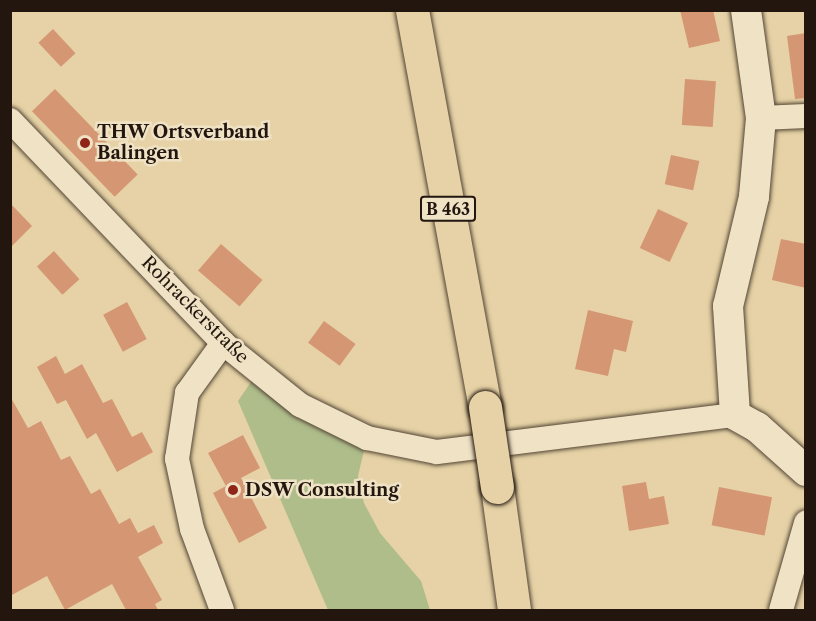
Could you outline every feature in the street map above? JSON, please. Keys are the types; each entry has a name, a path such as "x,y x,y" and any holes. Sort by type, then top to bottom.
{"highway":[{"name":"B 463","path":"412,10 485,407 514,610"}],"street":[{"path":"746,10 761,118 754,196 728,306 735,415 757,427 806,471"},
{"path":"761,118 806,116"},
{"name":"Rohrackerstraße","path":"10,120 223,343 300,405 367,438 437,452 735,415"},
{"path":"222,610 192,529 177,459 187,393 223,343"},
{"path":"781,610 806,523"}],"green space":[{"path":"253,379 367,438 358,476 364,503 380,533 421,581 430,610 328,610 238,401"}],"building":[{"path":"680,10 713,10 720,41 689,48"},
{"path":"53,29 76,53 61,67 38,43"},
{"path":"806,33 806,98 795,99 787,36"},
{"path":"685,79 716,81 713,127 682,125"},
{"name":"THW Ortsverband Balingen","path":"55,89 138,175 115,197 32,111"},
{"path":"671,155 699,161 693,190 665,184"},
{"path":"10,203 32,226 10,248"},
{"path":"658,209 688,223 670,262 640,248"},
{"path":"781,239 806,244 806,288 772,280"},
{"path":"221,244 263,280 240,306 198,270"},
{"path":"54,251 79,279 62,295 37,266"},
{"path":"127,302 147,339 123,352 103,315"},
{"path":"588,310 633,321 626,352 614,349 608,376 575,369"},
{"path":"324,321 356,344 340,366 308,343"},
{"path":"56,356 65,374 82,364 103,403 112,399 132,437 142,432 153,452 117,472 96,433 87,439 66,400 57,404 37,367"},
{"path":"10,396 28,428 41,421 61,460 70,456 91,494 100,489 119,524 130,518 138,533 154,525 163,543 138,557 162,600 155,604 158,610 126,610 112,584 65,610 47,576 10,596"},
{"name":"DSW Consulting","path":"243,435 260,468 241,478 267,528 239,543 213,493 226,486 208,453"},
{"path":"646,482 649,499 664,496 669,524 629,531 622,486"},
{"path":"719,487 772,497 765,536 712,525"}],"place":[{"name":"THW Ortsverband Balingen","path":"85,143"},
{"name":"DSW Consulting","path":"233,490"}]}
